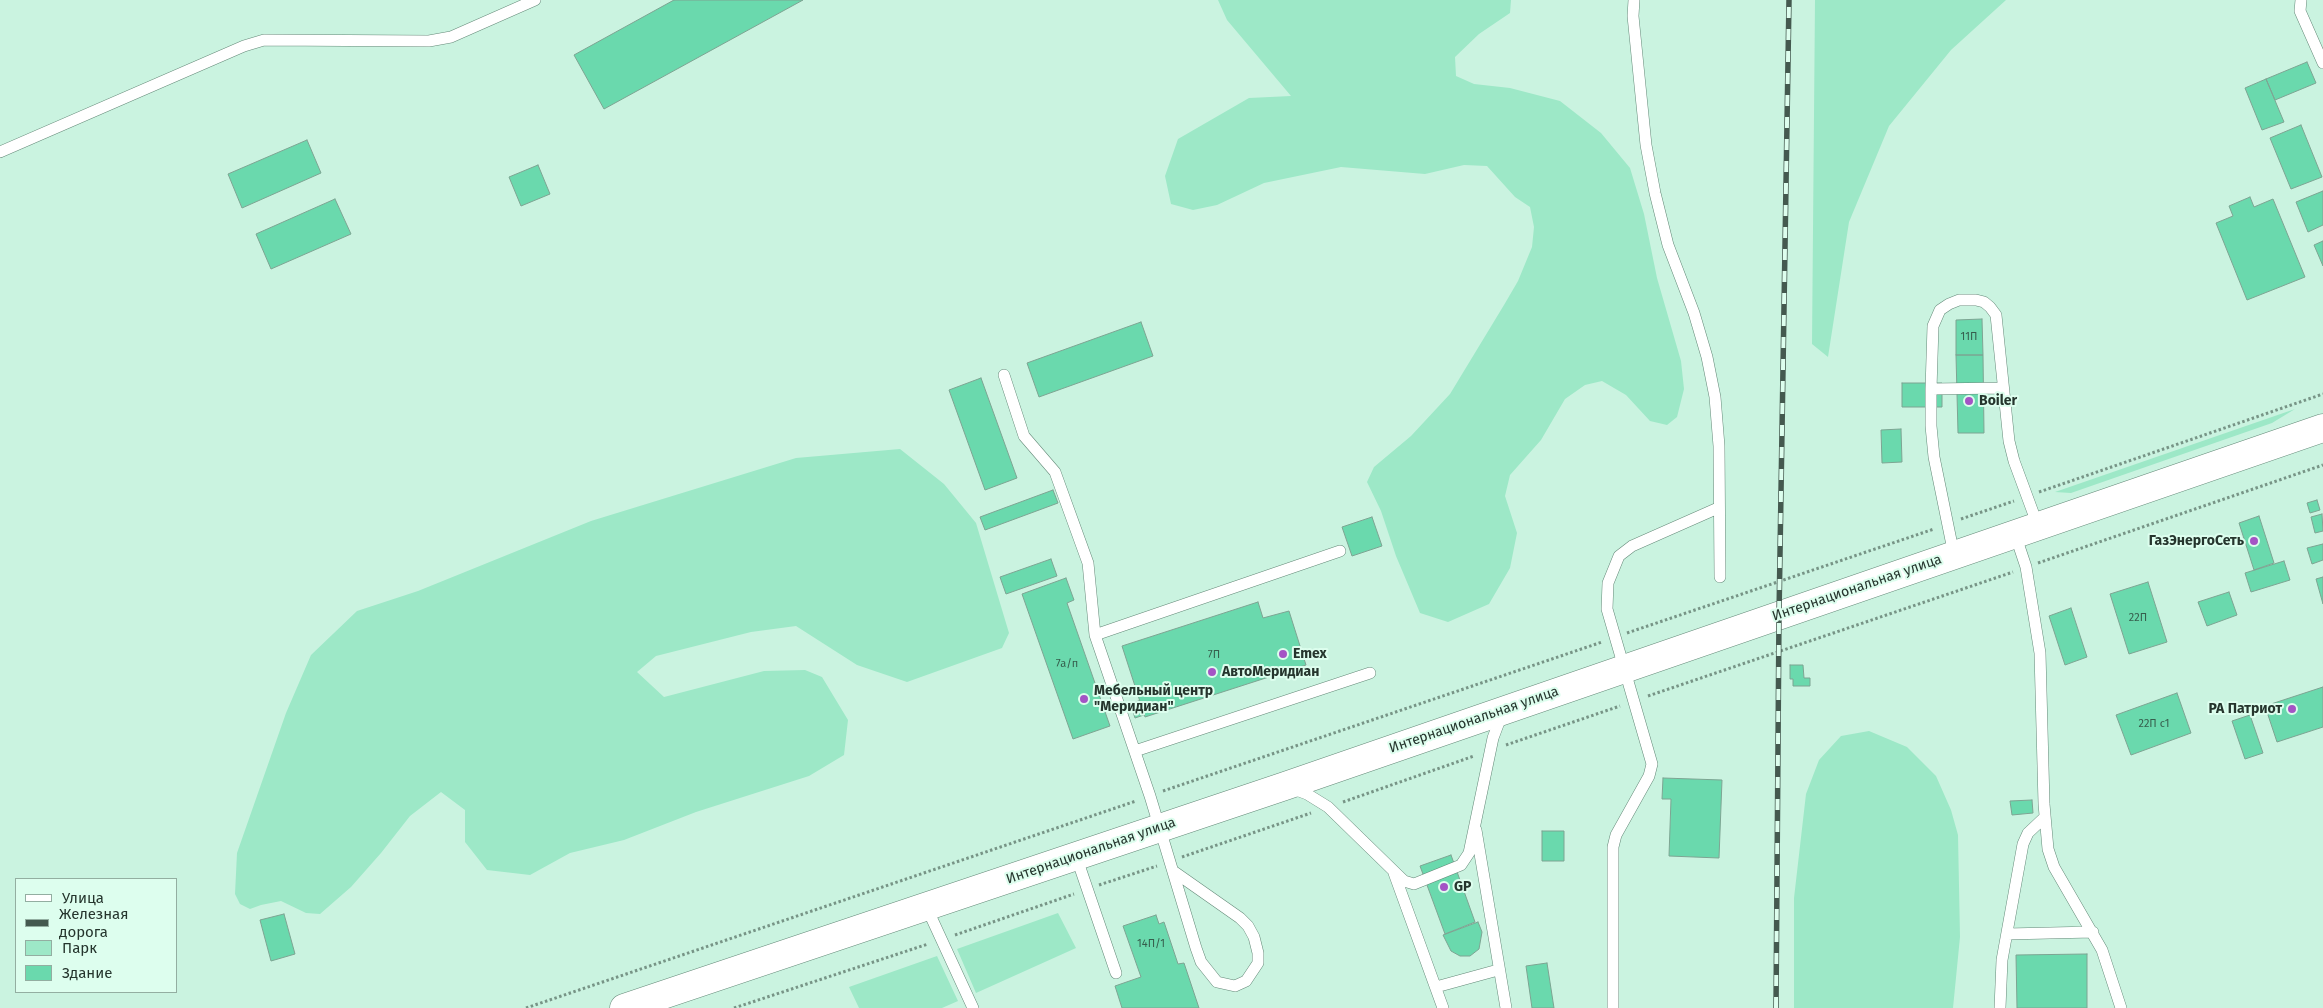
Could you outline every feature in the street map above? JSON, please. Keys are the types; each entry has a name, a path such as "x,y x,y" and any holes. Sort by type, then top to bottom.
{"main road":[{"name":"Интернациональная улица","path":"624,1008 1285,786 2323,428"}],"lane":[{"path":"0,152 244,46 264,40 429,41 451,37 535,0"},
{"path":"1634,0 1646,145 1655,193 1668,245 1694,313 1707,357 1715,397 1718,446 1720,577"},
{"path":"2301,0 2300,11 2323,63"},
{"path":"1954,555 1934,457 1931,426 1933,326 1940,310 1949,304 1959,300 1976,300 1990,307 1996,315 2012,454 2027,496 2026,568 2040,653 2045,817 2048,849 2054,867 2094,932 2102,950 2120,1008"},
{"path":"1004,375 1024,436 1055,472 1088,563 1095,634 1150,796 1201,962 1217,982 1235,986 1246,981 1258,963 1258,953 1254,937 1248,926 1172,866"},
{"path":"1931,389 2003,388"},
{"path":"1613,1008 1612,847 1652,769 1651,758 1635,701 1607,609 1608,583 1619,556 1632,546 1718,508"},
{"path":"1095,634 1340,551"},
{"path":"1135,751 1370,673"},
{"path":"1285,786 1307,794 1328,807 1404,881 1414,884 1461,865 1469,853 1490,750 1504,709"},
{"path":"2000,1008 2002,960 2023,844 2028,833 2045,817"},
{"path":"1475,823 1498,970 1506,1008"},
{"path":"1076,856 1116,973"},
{"path":"1392,868 1444,1008"},
{"path":"926,906 973,1008"},
{"path":"2007,934 2094,932"},
{"path":"1436,987 1498,970"}],"path":[{"path":"526,1008 2323,394"},
{"path":"734,1008 941,940 1088,889 1172,866 1328,807 1490,750 2323,465"}],"green space":[{"path":"1218,0 1511,0 1510,13 1479,34 1455,57 1456,76 1474,84 1510,88 1560,101 1601,133 1630,168 1644,214 1657,278 1681,361 1684,389 1677,417 1667,425 1650,421 1626,395 1602,381 1585,385 1565,399 1541,440 1510,475 1505,496 1517,533 1510,568 1489,604 1448,622 1420,613 1396,556 1381,511 1367,482 1374,467 1411,436 1450,394 1504,305 1518,281 1532,247 1534,227 1530,207 1515,197 1487,166 1464,165 1425,174 1341,167 1264,183 1217,205 1193,210 1171,204 1165,176 1178,139 1249,98 1291,96 1227,20"},
{"path":"1815,0 2006,0 1951,50 1889,126 1849,222 1828,357 1812,344"},
{"path":"2295,409 2272,423 2071,493 2055,492"},
{"path":"900,449 944,484 976,523 1009,633 1002,648 907,682 857,665 796,626 751,632 656,656 637,672 664,697 764,671 805,670 822,677 848,720 844,755 809,776 696,812 624,840 570,853 530,875 487,870 465,842 465,810 441,792 410,816 351,887 320,914 306,913 281,901 250,909 240,904 235,894 237,853 286,713 311,655 357,611 418,591 591,521 796,458"},
{"path":"1869,731 1907,747 1936,776 1951,810 1958,835 1960,937 1953,1008 1794,1008 1794,898 1806,794 1819,760 1841,736"},
{"path":"1058,913 1076,948 976,993 957,949"},
{"path":"937,956 958,1001 942,1008 859,1008 849,987"}],"building":[{"path":"674,0 803,0 604,109 574,55"},
{"path":"2307,62 2316,83 2275,100 2266,79"},
{"path":"2266,79 2284,122 2262,130 2245,88"},
{"path":"2301,125 2322,177 2291,189 2270,138"},
{"path":"307,140 321,173 242,208 228,174"},
{"path":"538,165 550,194 521,206 509,177"},
{"path":"2323,191 2323,225 2308,232 2296,202"},
{"path":"2250,197 2254,207 2273,199 2305,277 2247,300 2216,223 2233,216 2229,206"},
{"path":"335,199 351,234 271,269 256,234"},
{"path":"2323,241 2323,266 2314,245"},
{"path":"1982,319 1983,355 1956,355 1956,320"},
{"path":"1141,322 1153,356 1039,397 1027,363"},
{"path":"1956,355 1983,355 1984,433 1958,433"},
{"path":"981,378 1017,478 985,490 949,390"},
{"path":"1902,383 1942,383 1942,407 1902,407"},
{"path":"1901,429 1902,462 1882,463 1881,430"},
{"path":"1053,490 1058,503 985,530 980,517"},
{"path":"2317,500 2320,510 2310,513 2307,503"},
{"path":"2322,514 2323,531 2315,533 2311,517"},
{"path":"2259,516 2274,563 2254,570 2239,523"},
{"path":"1372,517 1382,546 1352,556 1342,527"},
{"path":"2323,544 2323,560 2312,564 2307,548"},
{"path":"1051,559 1057,576 1006,594 1000,577"},
{"path":"2284,561 2290,580 2251,592 2245,573"},
{"path":"2323,577 2323,604 2316,579"},
{"path":"1066,578 1074,600 1067,603 1110,726 1073,739 1022,594"},
{"path":"2148,582 2167,642 2129,654 2110,594"},
{"path":"2229,592 2237,615 2207,626 2198,602"},
{"path":"1258,602 1263,618 1289,611 1306,665 1145,717 1122,646"},
{"path":"2071,608 2087,657 2065,665 2049,616"},
{"path":"1790,665 1803,665 1804,678 1810,678 1810,686 1793,686 1793,679 1790,679"},
{"path":"2323,687 2323,727 2277,742 2265,706"},
{"path":"2177,693 2191,733 2131,755 2116,715"},
{"path":"1139,701 1144,715 1135,718 1130,703"},
{"path":"2250,715 2263,753 2245,759 2232,721"},
{"path":"1663,778 1722,780 1719,858 1669,856 1671,799 1662,799"},
{"path":"2032,800 2033,813 2012,815 2010,801"},
{"path":"1542,831 1564,831 1564,861 1542,861"},
{"path":"1451,855 1475,922 1445,934 1420,866"},
{"path":"284,914 295,954 271,961 260,920"},
{"path":"1156,915 1159,924 1164,922 1178,964 1184,963 1199,1008 1122,1008 1115,986 1141,977 1123,926"},
{"path":"1478,922 1482,932 1479,949 1470,956 1460,956 1451,951 1443,935"},
{"path":"2087,954 2087,1008 2017,1008 2016,955"},
{"path":"1547,963 1554,1008 1532,1008 1526,966"}],"railway":[{"path":"1776,1008 1779,615 1789,0"}],"place":[{"name":"Boiler","path":"1969,401"},
{"name":"ГазЭнергоСеть","path":"2254,541"},
{"name":"Emex","path":"1283,654"},
{"name":"АвтоМеридиан","path":"1212,672"},
{"name":"Мебельный центр \"Меридиан\"","path":"1084,699"},
{"name":"РА Патриот","path":"2292,709"},
{"name":"GP","path":"1444,887"}]}
